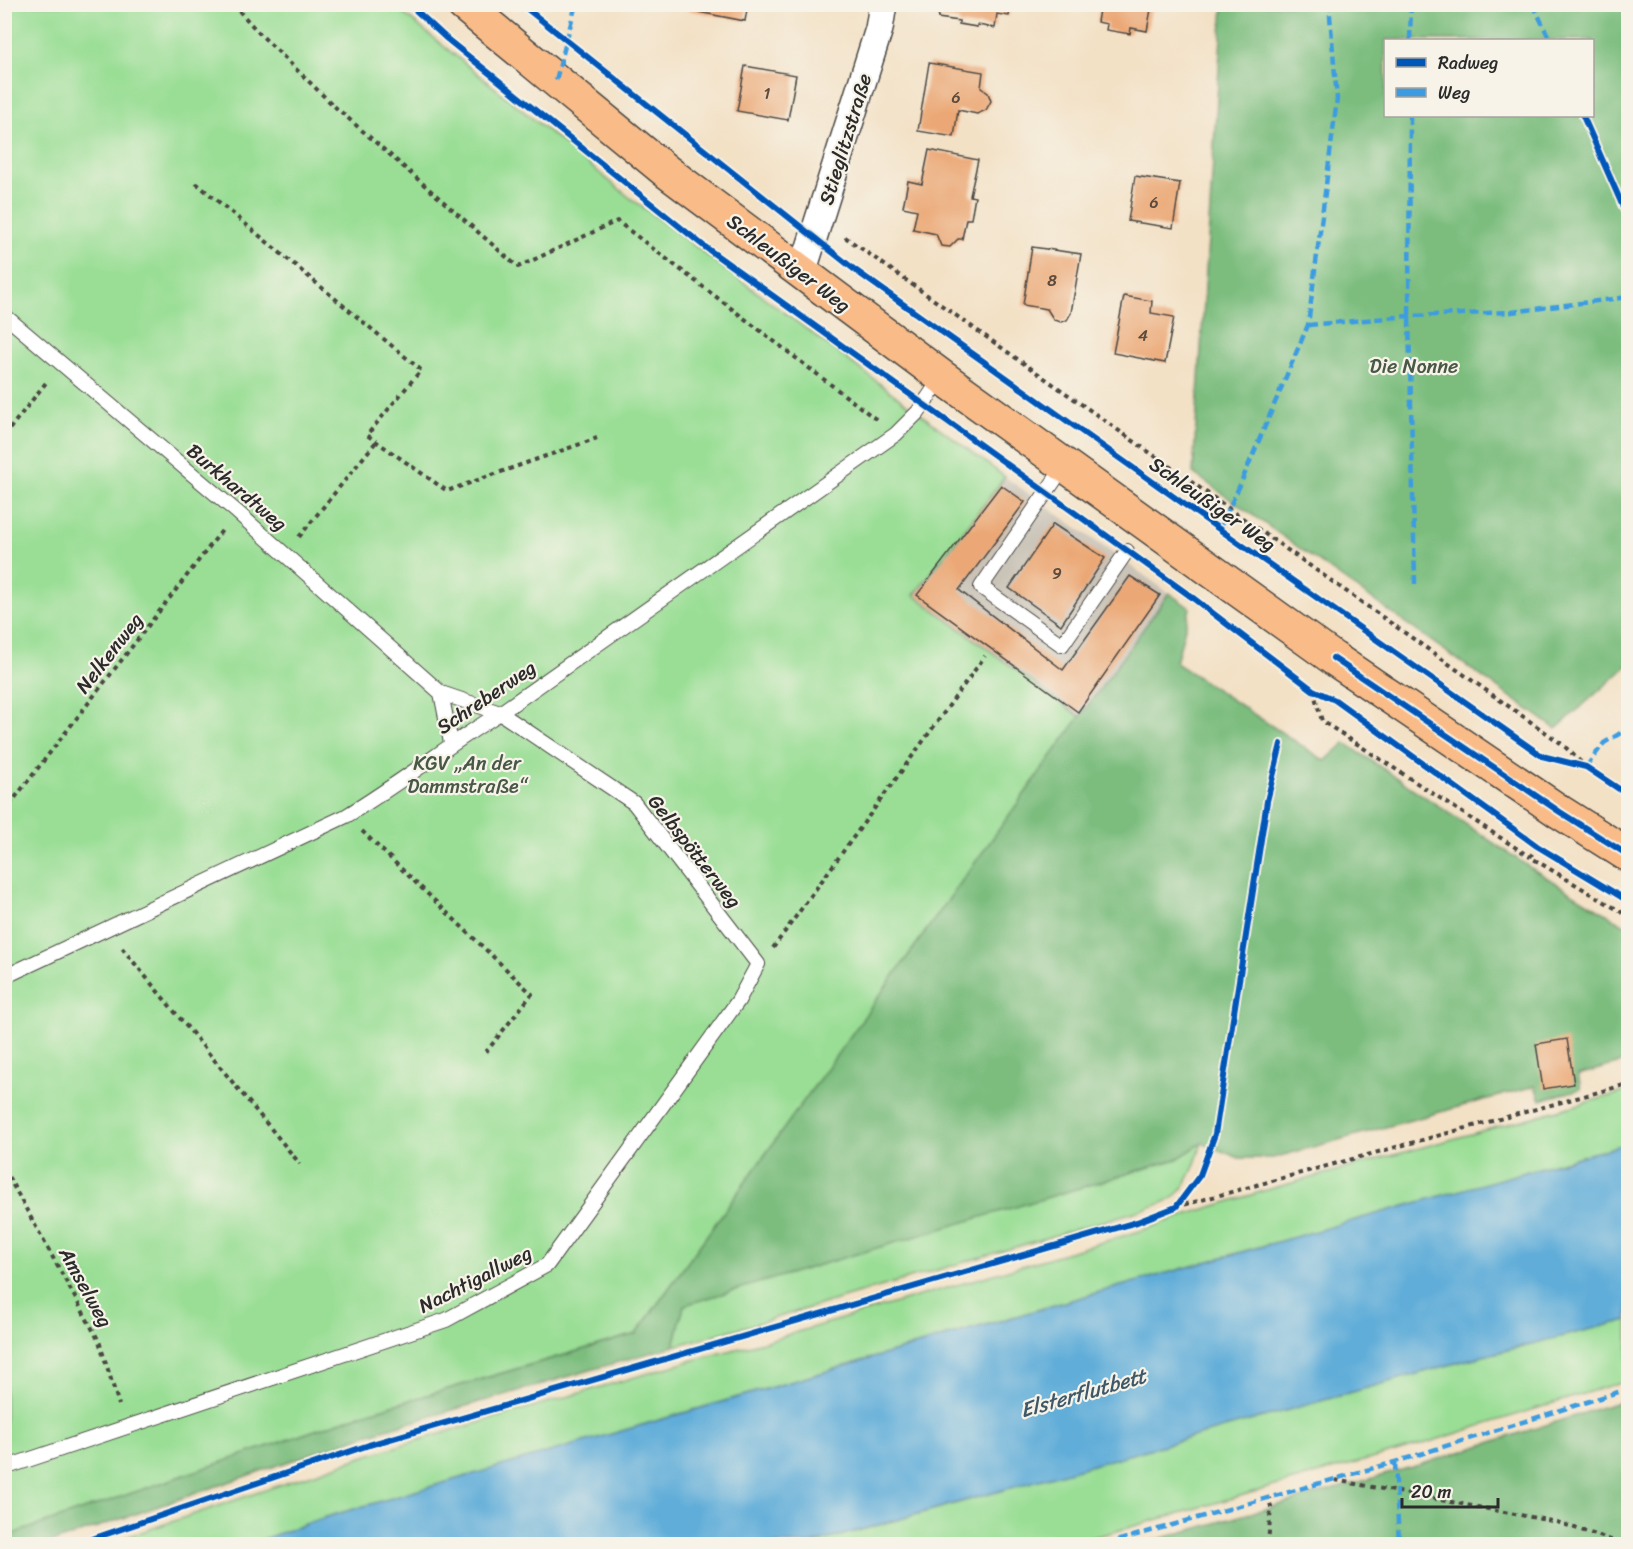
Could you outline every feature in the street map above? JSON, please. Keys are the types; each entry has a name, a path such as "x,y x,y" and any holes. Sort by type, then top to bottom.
{"main road":[{"name":"Schleußiger Weg","path":"464,4 666,171 942,376 1333,658 1550,805 1629,855"}],"street":[{"name":"Stieglitzstraße","path":"802,273 881,17"}],"lane":[{"name":"Burkhardtweg","path":"4,315 237,512 441,693 500,713"},
{"name":"Schreberweg","path":"4,977 346,816 391,789 451,743 500,713 896,434 918,412 942,376"},
{"path":"1065,465 981,587 1062,645 1127,551"},
{"path":"441,693 451,743"},
{"name":"Gelbspötterweg","path":"500,713 634,803 758,964"},
{"name":"Nachtigallweg","path":"4,1468 446,1320 547,1265 738,1001 758,964"}],"path":[{"path":"233,4 258,32 333,105 518,267 617,221 896,434"},
{"path":"196,183 421,370 367,435 447,491 597,438"},
{"path":"820,219 1562,744 1595,773"},
{"path":"4,436 61,364"},
{"path":"285,554 376,442"},
{"path":"758,964 775,946 985,656"},
{"path":"1313,690 1320,694"},
{"path":"1313,690 1322,721 1530,857 1629,916"},
{"path":"1575,764 1586,767"},
{"path":"346,816 532,994 486,1052"},
{"path":"1528,840 1547,852"},
{"path":"1530,857 1537,846"},
{"path":"106,928 300,1164"},
{"path":"1176,1207 1629,1084"},
{"path":"1335,1479 1557,1522 1623,1545"},
{"path":"1268,1545 1271,1507 1269,1498"}],"shaded area":[{"path":"1005,477 1169,593 1080,717 914,594"}],"green space":[{"name":"KGV „An der Dammstraße“","path":"4,5 393,5 629,197 1005,477 914,595 1080,717 636,1334 359,1415 5,1537"},
{"name":"Die Nonne","path":"1223,5 1628,5 1628,665 1556,729 1193,473"},
{"path":"1169,593 1190,608 1176,663 1325,761 1345,743 1531,868 1628,927 1628,1061 1578,1075 1581,1089 1540,1100 1535,1086 1273,1158 1239,1158 1202,1143 1177,1159 684,1305 674,1346 366,1435 48,1544 5,1544 4,1537 359,1415 636,1334"},
{"path":"1628,1091 1628,1143 1075,1299 323,1518 249,1544 106,1544 371,1454 1140,1231 1270,1189"},
{"path":"1202,1143 1184,1186 1170,1200 1160,1204 674,1346 684,1305 1177,1159"},
{"path":"1628,1320 1628,1380 1413,1447 1113,1532 1067,1544 811,1544 1463,1361"},
{"path":"1628,1399 1628,1544 1141,1544 1419,1465"}],"water":[{"name":"Elsterflutbett","path":"1628,1143 1628,1320 1463,1361 811,1544 249,1544 323,1518 1075,1299"}],"building":[{"path":"657,4 748,4 745,21"},
{"path":"941,4 1011,4 1009,16 997,14 995,28 959,24 959,21 938,18"},
{"path":"1100,4 1152,4 1147,31 1131,28 1130,34 1106,30 1107,24 1097,22"},
{"path":"929,63 983,72 981,88 988,93 991,101 986,110 977,114 958,110 954,137 918,131"},
{"path":"745,66 796,75 788,120 737,111"},
{"path":"929,150 978,160 970,196 975,197 971,219 966,219 962,239 958,239 950,247 941,246 936,234 913,229 917,210 903,207 908,181 922,184"},
{"path":"1135,176 1180,183 1173,228 1128,221"},
{"path":"1032,247 1081,254 1071,313 1067,320 1061,322 1054,320 1047,309 1023,305"},
{"path":"1124,296 1152,301 1151,313 1174,317 1165,363 1113,353"},
{"path":"1001,485 1025,502 959,590 1063,670 1130,576 1160,595 1078,712 917,595"},
{"path":"1053,524 1105,558 1061,625 1009,588"},
{"path":"1567,1039 1574,1084 1543,1089 1536,1044"}],"marked path":[{"path":"556,80 576,4"},
{"path":"1219,529 1308,325 1337,99 1329,4"},
{"path":"1410,39 1411,4"},
{"path":"1533,4 1550,39"},
{"path":"1410,117 1409,316 1415,584"},
{"path":"1308,325 1409,316 1512,312 1628,297"},
{"path":"1586,767 1604,743 1628,726"},
{"path":"1105,1544 1395,1462 1628,1389"},
{"path":"1395,1462 1399,1544"}],"cycle path":[{"path":"409,4 447,39 705,247 1189,595 1313,690 1335,700 1537,846 1628,901"},
{"path":"521,4 855,270 1542,756 1586,767 1628,795"},
{"path":"1583,117 1628,218"},
{"path":"1333,658 1560,812 1628,855"},
{"path":"77,1544 369,1445 1137,1222 1176,1207 1200,1175 1215,1134 1267,801 1281,744"}]}
